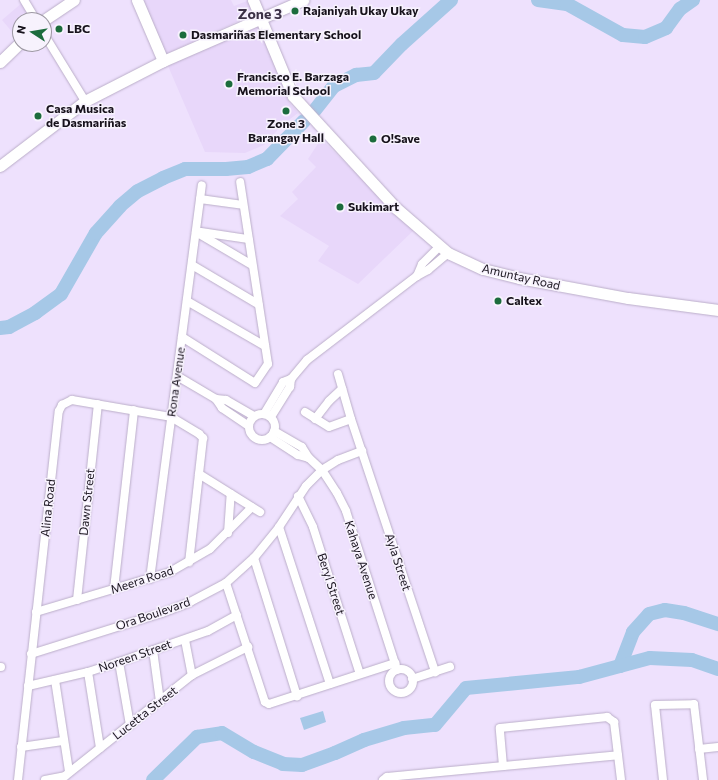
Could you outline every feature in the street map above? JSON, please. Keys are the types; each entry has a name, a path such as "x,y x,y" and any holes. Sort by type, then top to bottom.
{"street":[{"path":"24,0 31,12"},
{"path":"52,15 74,0"},
{"path":"137,0 163,61"},
{"name":"Amuntay Road","path":"253,0 292,96 399,212 444,250 483,269 518,278 628,298 718,310"},
{"path":"0,166 85,101 163,61 260,17 303,0"},
{"path":"52,47 85,101"},
{"path":"0,62 12,50"},
{"path":"182,337 255,383 268,364 240,182"},
{"name":"Rona Avenue","path":"150,579 202,185"},
{"path":"200,199 243,205"},
{"path":"196,232 248,239"},
{"path":"196,232 252,265"},
{"path":"267,416 283,382 291,379 307,360 417,276 428,270 444,250"},
{"path":"192,265 258,304"},
{"path":"187,301 265,346"},
{"name":"Ayla Street","path":"338,374 351,419 435,672"},
{"path":"177,376 216,399 226,400 254,416 267,416 275,424 272,434 262,440 258,439 251,434 248,426 222,408 216,399"},
{"path":"315,418 329,401 342,389"},
{"name":"Alina Road","path":"18,780 59,410 62,405 72,400 98,404"},
{"path":"98,404 172,417 200,434 203,438 190,562"},
{"name":"Dawn Street","path":"77,600 98,404"},
{"path":"114,589 134,410"},
{"path":"305,412 329,427 351,419"},
{"path":"248,426 254,416"},
{"name":"Kahaya Avenue","path":"272,434 298,455 309,458 322,470 346,511 396,667"},
{"name":"Ora Boulevard","path":"31,654 162,613 190,602 226,583 254,558 280,527 298,496 322,470 338,460 362,452"},
{"path":"199,474 260,512"},
{"path":"228,532 231,494"},
{"name":"Beryl Street","path":"298,496 313,527 360,674"},
{"name":"Meera Road","path":"36,612 170,572 190,562 210,549 252,507"},
{"path":"280,527 330,684"},
{"path":"254,558 297,696"},
{"path":"226,583 265,702 269,704 360,674 396,667 405,670 412,679 411,686 407,691 400,693 393,690 389,684 390,677 396,667"},
{"name":"Noreen Street","path":"28,686 88,672 185,640 208,631 237,615"},
{"path":"185,640 192,675"},
{"name":"Lucetta Street","path":"45,780 58,778 69,772 160,702 192,675 248,647"},
{"path":"153,650 160,702"},
{"path":"119,662 130,725"},
{"path":"412,679 450,667"},
{"path":"88,672 100,748"},
{"path":"55,680 63,741 69,772"},
{"path":"663,780 655,705 694,704 703,780"},
{"path":"503,766 500,728 607,717 614,722 621,780"},
{"path":"22,747 63,741"},
{"path":"700,749 718,747"},
{"path":"383,780 387,777 618,755"}],"shaded area":[{"name":"Dasmariñas Elementary School","path":"142,0 231,0 234,6 247,1 254,14 164,55"},
{"path":"23,2 30,12 12,12 12,32 2,20"},
{"name":"Francisco E. Barzaga Memorial School","path":"258,25 289,102 298,113 282,125 264,145 245,153 205,152 168,66"},
{"name":"Sukimart","path":"321,139 414,230 358,284 318,261 329,246 280,216 298,199 292,192 316,167 308,159"}],"water":[{"path":"323,711 326,722 304,730 300,718"}],"waterway":[{"path":"315,110 334,86 356,75 374,73 402,44 451,0"},
{"path":"538,0 567,4 623,35 645,37 666,28 680,9 693,0"},
{"path":"0,328 9,327 35,313 61,294 96,233 120,206 138,191 185,169 226,169 248,167 267,159 304,121"},
{"path":"620,666 633,632 649,614 665,610 684,613 718,624"},
{"path":"153,780 197,737 222,733 254,752 283,764 302,765 335,753 364,740 404,728 435,725 466,688 579,677 650,658 692,660 718,669"}],"place":[{"name":"Rajaniyah Ukay Ukay","path":"295,11"},
{"name":"LBC","path":"59,29"},
{"name":"Dasmariñas Elementary School","path":"183,35"},
{"name":"Francisco E. Barzaga Memorial School","path":"229,84"},
{"name":"Zone 3 Barangay Hall","path":"286,111"},
{"name":"Casa Musica de Dasmariñas","path":"38,116"},
{"name":"O!Save","path":"373,139"},
{"name":"Sukimart","path":"340,207"},
{"name":"Caltex","path":"498,301"}],"district":[{"name":"Zone 3","path":"260,14"}]}
